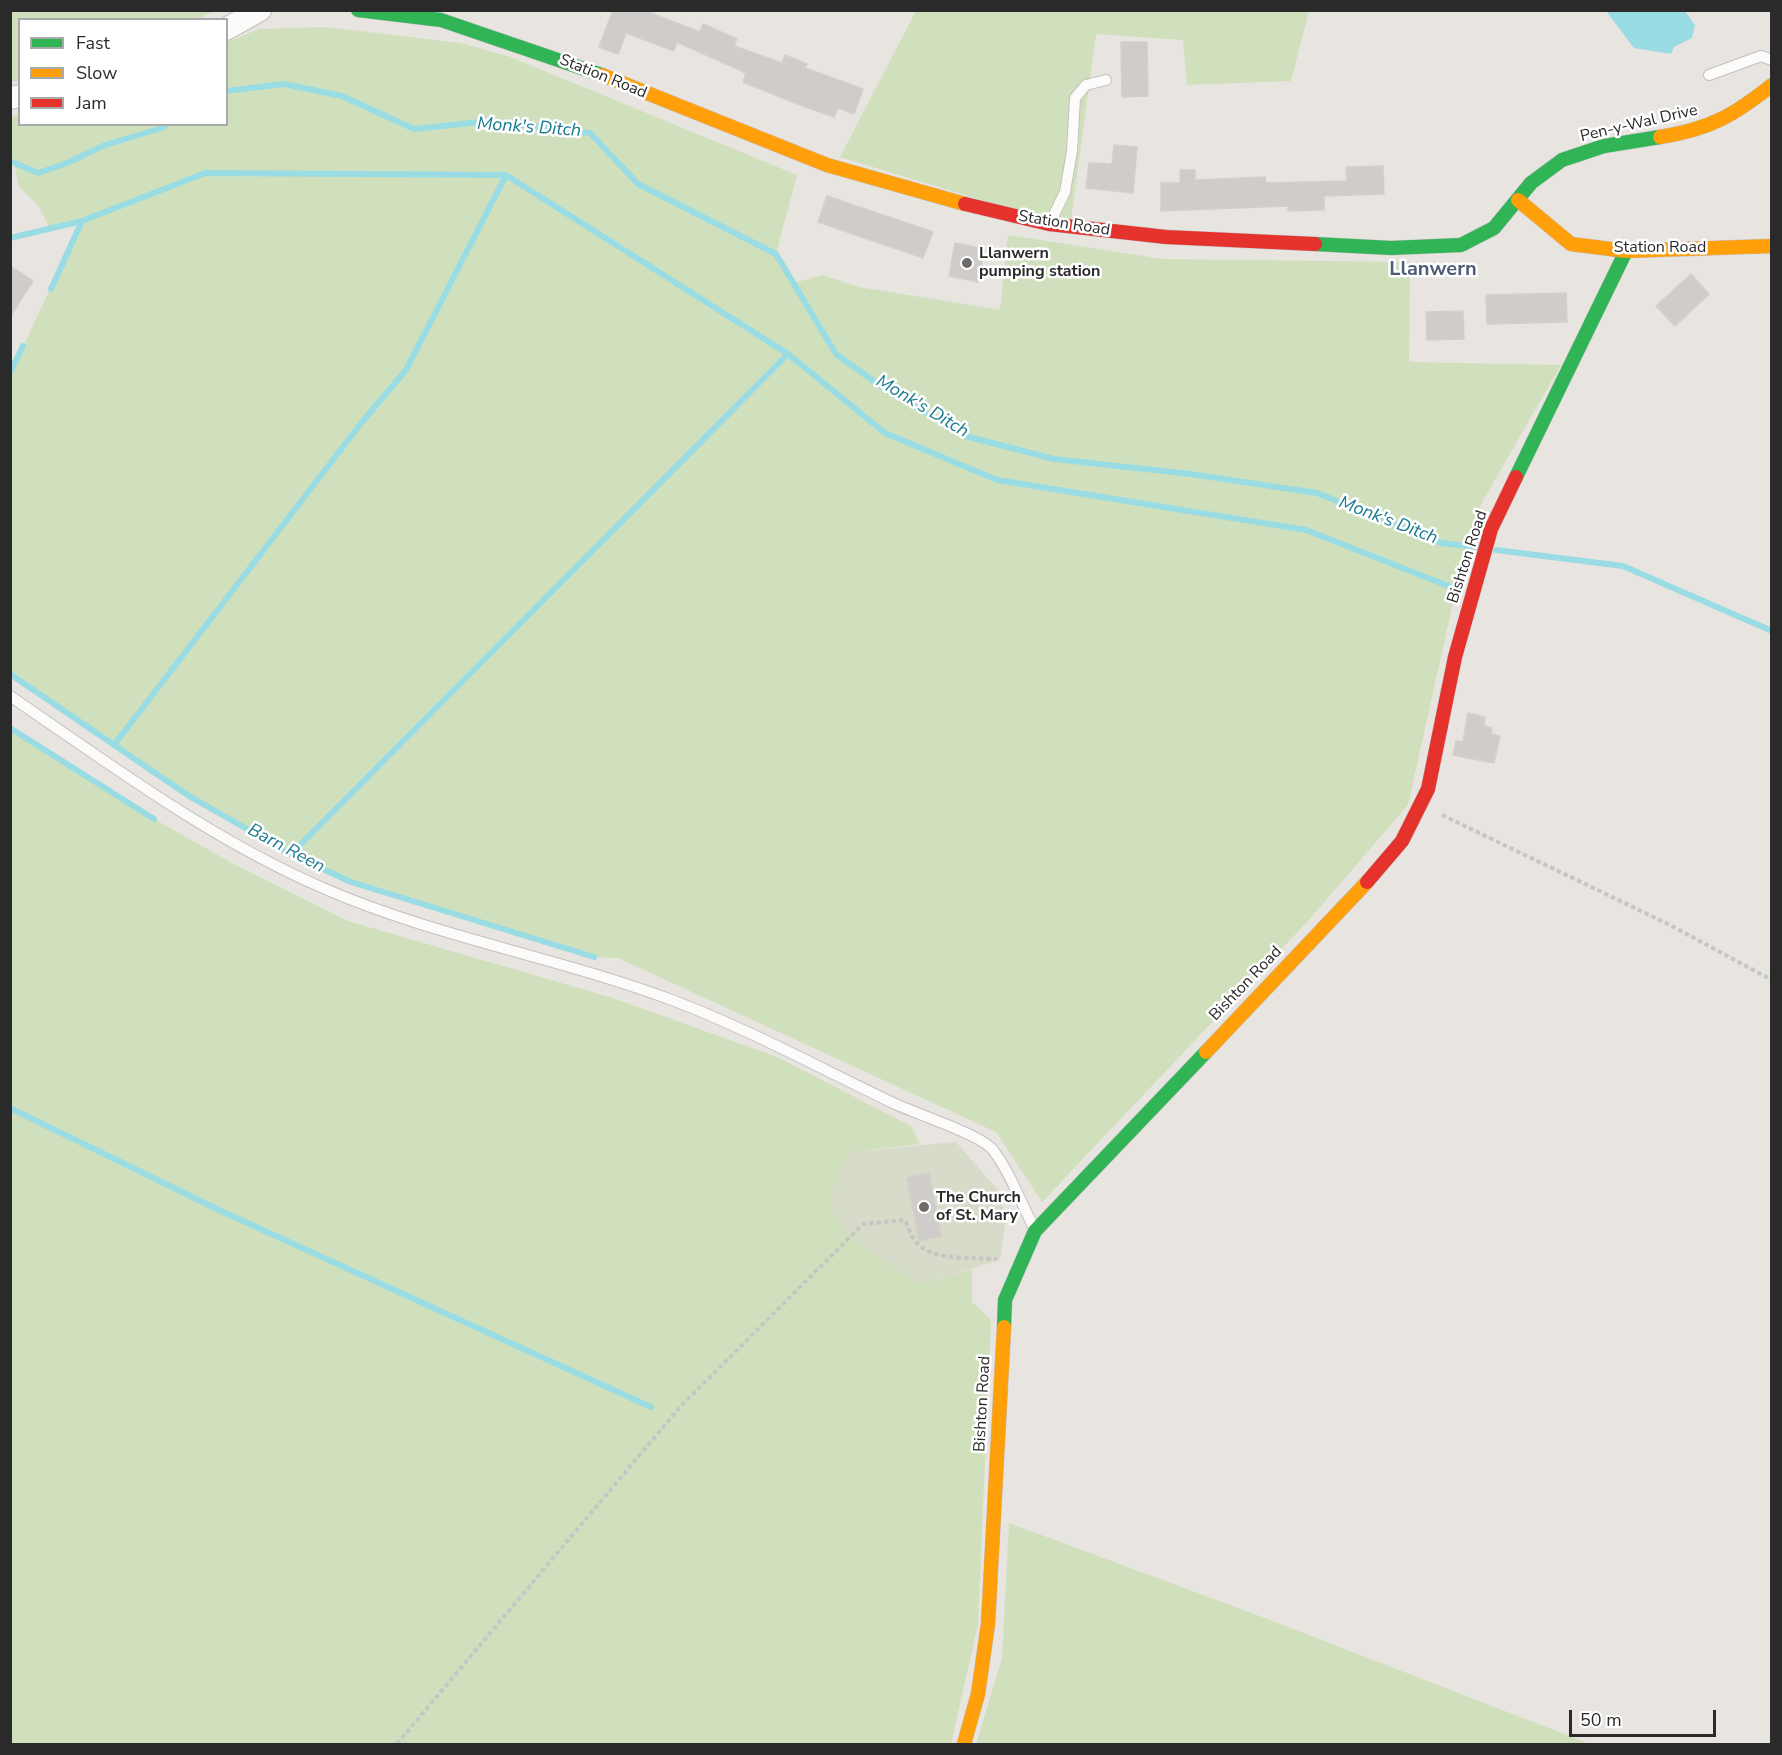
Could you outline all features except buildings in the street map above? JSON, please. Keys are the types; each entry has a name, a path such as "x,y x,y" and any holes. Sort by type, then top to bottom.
{"street":[{"path":"228,28 260,10"},
{"name":"Station Road","path":"358,10 441,20 580,66 689,112 827,165 933,197 1049,224 1166,237 1414,247 1461,244 1494,228 1518,200 1571,244 1626,251 1772,246"},
{"name":"Pen-y-Wal Drive","path":"1518,200 1531,183 1562,160 1604,146 1689,132 1737,112 1772,85"},
{"name":"Bishton Road","path":"964,1744 978,1694 988,1624 1005,1300 1035,1231 1366,884 1402,841 1428,789 1455,657 1491,529 1626,251"}],"lane":[{"path":"1709,75 1761,56 1772,60"},
{"path":"1049,224 1065,192 1072,151 1075,98 1086,85 1106,80"},
{"path":"10,696 202,826 322,887 484,945 671,1000 774,1043 894,1104 983,1143 992,1148 1035,1231"}],"path":[{"path":"1420,804 1668,924 1772,980"},
{"path":"397,1744 680,1407 863,1224 905,1220 915,1241 928,1251 952,1256 1000,1260 1017,1273"}],"green space":[{"path":"11,10 214,10 200,18 18,18 18,81 11,81"},
{"path":"916,11 1309,11 1291,81 1187,85 1183,40 1096,34 1070,227 840,157"},
{"path":"326,27 460,43 508,56 797,175 776,254 794,283 822,275 859,287 1000,310 1008,235 1162,259 1410,262 1409,362 1561,365 1480,506 1456,589 1408,805 1307,922 1042,1202 996,1132 618,958 594,957 351,882 291,854 189,796 11,674 11,373 81,222 50,229 38,205 19,187 14,162 11,161 11,117 18,114 18,126 228,126 228,42 259,29"},
{"path":"10,728 154,819 232,863 348,921 613,998 777,1057 911,1126 920,1144 849,1152 920,1284 972,1269 972,1302 991,1320 978,1624 951,1744 11,1744"},
{"path":"956,1142 998,1190 1006,1219 1000,1260 920,1284 879,1258 849,1234 838,1221 832,1208 831,1195 849,1152"},
{"path":"1009,1523 1257,1615 1590,1744 976,1744 1002,1658"}],"water":[{"path":"1606,11 1685,11 1695,25 1692,38 1674,47 1671,54 1634,48"}],"waterway":[{"name":"Monk's Ditch","path":"228,91 284,84 342,96 414,129 490,121 590,133 638,184 776,254 836,354 882,387 965,436 1054,459 1190,474 1317,493 1441,543 1477,547"},
{"name":"Monk's Ditch","path":"10,161 38,173 67,163 105,145 164,126"},
{"path":"10,238 82,221 205,173 506,175 788,354 885,433 997,480 1306,530 1456,589"},
{"path":"114,745 362,422 406,370 506,175"},
{"path":"51,289 82,221"},
{"path":"10,373 23,346"},
{"path":"291,854 788,354"},
{"name":"Monk's Ditch","path":"1496,550 1623,566 1772,631"},
{"name":"Barn Reen","path":"10,674 189,796 291,854 351,882 594,957"},
{"path":"10,728 154,819"},
{"path":"10,1108 221,1211 651,1407"}],"traffic: fast":[{"path":"358,10 441,20 602,75"},
{"path":"1315,244 1391,248 1461,245 1494,228 1531,183 1562,160 1604,146 1660,137"},
{"path":"1516,477 1626,251"},
{"path":"1004,1327 1005,1300 1035,1231 1206,1052"}],"traffic: slow":[{"path":"602,75 827,165 965,204"},
{"path":"1660,137 1693,130 1720,120 1772,85"},
{"path":"1518,200 1571,244 1626,251 1772,246"},
{"path":"1206,1052 1367,882"},
{"path":"964,1744 978,1694 988,1624 1004,1327"}],"traffic: jam":[{"path":"965,204 1049,224 1166,237 1315,244"},
{"path":"1367,882 1402,841 1428,789 1455,657 1491,529 1516,477"}],"place":[{"name":"Llanwern pumping station","path":"967,263"},
{"name":"The Church of St. Mary","path":"924,1207"}],"district":[{"name":"Llanwern","path":"1433,270"}]}
